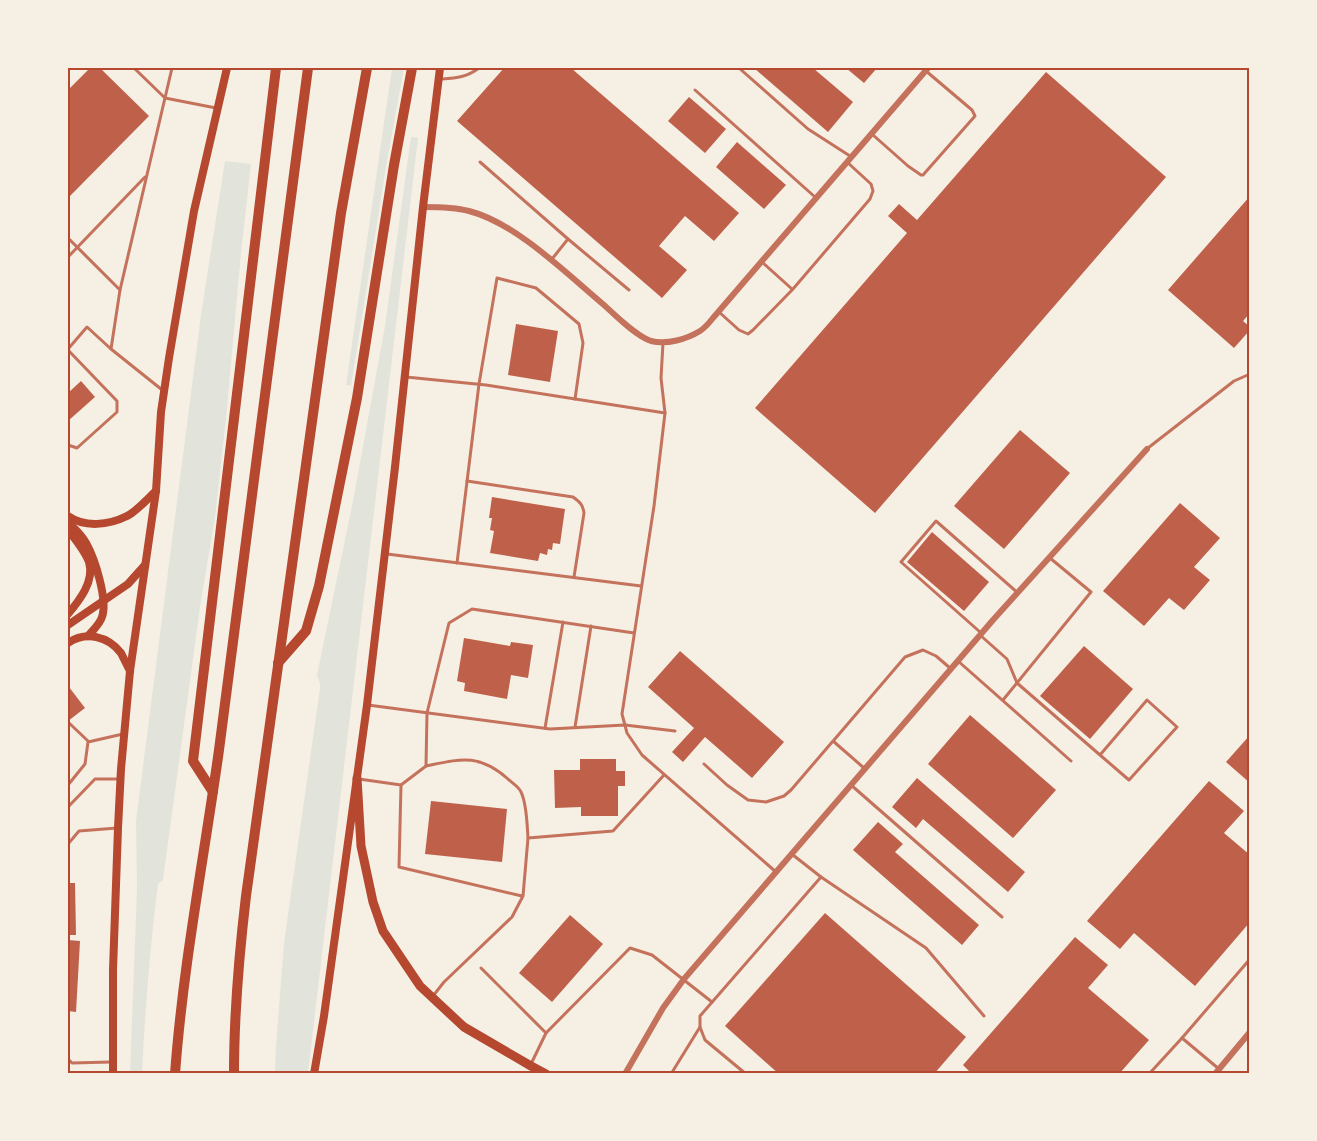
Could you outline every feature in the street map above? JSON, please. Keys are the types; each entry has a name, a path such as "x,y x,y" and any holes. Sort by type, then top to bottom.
{"highway":[{"path":"213,792 193,761 276,68"},
{"path":"175,1074 191,932 213,792 308,68"},
{"path":"234,1074 234,1034 242,927 341,213 367,68"},
{"path":"278,664 306,631 319,586 357,398 394,165 412,68"}],"main road":[{"path":"113,1074 113,970 120,780 130,671 156,491 161,412 169,358 194,211 227,68"},
{"path":"314,1074 367,705 440,68"},
{"path":"68,516 84,524 102,524 128,516 156,491"},
{"path":"68,522 86,541 100,577 103,616 88,636"},
{"path":"68,530 89,563 89,577 80,600 68,614"},
{"path":"68,625 128,584 146,564"},
{"path":"68,643 88,636 99,637 111,643 120,653 130,671"},
{"path":"357,778 360,846 373,902 383,931 420,986 464,1027 546,1074"}],"street":[{"path":"423,207 468,211 486,217 512,231 551,260 634,331 651,341 670,342 701,330 719,312 927,69"},
{"path":"625,1074 663,1008 684,979 981,634 1147,449"},
{"path":"1217,1071 1250,1032"}],"lane":[{"path":"134,68 165,98 217,109"},
{"path":"111,349 120,290 172,68"},
{"path":"439,79 470,74 479,68"},
{"path":"719,312 739,330 748,334 793,289 870,199 873,190 871,184 849,160 808,129 739,68"},
{"path":"872,134 908,166 923,175 975,116 972,110 927,69"},
{"path":"694,90 816,198"},
{"path":"480,162 629,290"},
{"path":"68,257 147,176"},
{"path":"68,238 120,290"},
{"path":"551,260 568,239"},
{"path":"762,262 793,289"},
{"path":"457,563 479,384 497,278 536,288 579,324 582,342 575,399"},
{"path":"68,445 77,448 117,412 117,401 68,350 87,327 165,392"},
{"path":"663,342 660,378 665,413 654,506 622,714 627,733 642,755 776,872"},
{"path":"1147,449 1234,381 1250,374"},
{"path":"405,377 479,384 665,413"},
{"path":"467,481 573,497 580,501 584,513 574,578"},
{"path":"1018,593 936,521 901,562 1007,659 1017,683 1100,756 1129,780 1177,727 1147,700 1100,756"},
{"path":"385,553 641,586"},
{"path":"1003,700 1091,592 1050,558"},
{"path":"426,766 427,712 449,623 472,609 634,633"},
{"path":"545,728 562,622"},
{"path":"575,728 591,626"},
{"path":"704,764 748,800 766,802 784,796 905,657 923,650 936,656 951,669"},
{"path":"958,661 1071,761"},
{"path":"367,705 545,728 625,725 675,731"},
{"path":"68,722 88,741"},
{"path":"88,741 124,733"},
{"path":"68,785 85,764 88,741"},
{"path":"833,741 865,769"},
{"path":"357,778 401,785 426,766 461,759 483,762 500,772 521,791 528,838 523,896 512,917 444,982 432,997"},
{"path":"528,838 613,831 664,774"},
{"path":"68,807 95,779 120,780"},
{"path":"401,785 399,867 523,896"},
{"path":"851,785 1002,917"},
{"path":"68,844 79,831 118,828"},
{"path":"792,854 821,877 926,948 984,1016"},
{"path":"746,1074 705,1040 700,1027 700,1016 821,877"},
{"path":"531,1066 546,1033 630,948 652,955 712,1002"},
{"path":"1149,1074 1250,959"},
{"path":"482,968 546,1033"},
{"path":"671,1074 700,1027"},
{"path":"1182,1038 1217,1071"},
{"path":"68,1059 72,1063 113,1062"}],"shaded area":[{"path":"392,68 404,68 351,386 346,385"},
{"path":"411,137 418,138 308,1073 275,1073 284,943 320,688 317,675 353,501 385,326"},
{"path":"225,161 251,164 226,419 215,518 200,607 163,880 158,884 148,978 142,1073 130,1073 137,889 136,821 201,315"}],"building":[{"path":"90,68 100,68 149,116 70,196 68,193 68,90"},
{"path":"504,68 571,68 739,213 714,241 685,216 659,246 687,270 662,298 457,121"},
{"path":"754,68 813,68 853,102 828,132"},
{"path":"846,68 877,68 864,83"},
{"path":"1046,72 1166,177 875,513 755,408 907,233 888,216 899,204 917,220"},
{"path":"689,97 726,129 705,153 668,121"},
{"path":"737,142 786,185 764,209 716,167"},
{"path":"1250,196 1250,313 1243,321 1250,327 1250,330 1234,348 1168,290"},
{"path":"516,324 558,331 550,382 508,375"},
{"path":"81,381 95,397 68,421 68,393"},
{"path":"1020,430 1070,473 1004,549 954,506"},
{"path":"492,497 565,509 560,544 553,543 552,550 548,549 547,555 540,553 538,561 490,553 494,531 490,530 492,518 489,518"},
{"path":"1180,503 1220,538 1194,567 1210,580 1184,610 1169,598 1144,626 1103,591"},
{"path":"932,532 989,582 964,611 907,562"},
{"path":"464,638 510,646 511,642 533,645 528,678 511,675 507,699 464,691 465,683 457,681"},
{"path":"1084,646 1133,689 1090,739 1040,696"},
{"path":"680,651 784,742 752,778 705,737 683,762 672,752 694,728 648,687"},
{"path":"68,688 85,708 68,721"},
{"path":"970,715 1056,790 1013,838 928,764"},
{"path":"1250,735 1250,783 1226,762"},
{"path":"580,759 616,759 616,771 625,771 625,786 618,786 618,816 581,816 581,807 555,808 554,770 580,770"},
{"path":"917,778 1025,872 1008,892 923,819 916,828 892,807"},
{"path":"1209,781 1244,811 1224,833 1250,855 1250,922 1195,986 1134,933 1120,949 1087,921"},
{"path":"431,801 507,809 502,862 425,854"},
{"path":"878,822 903,844 895,852 979,925 962,945 853,850"},
{"path":"68,883 75,883 76,935 68,935"},
{"path":"825,913 966,1037 934,1074 779,1074 725,1026"},
{"path":"570,915 603,944 552,1002 519,973"},
{"path":"1075,937 1108,965 1088,988 1149,1040 1119,1074 972,1074 963,1065"},
{"path":"68,940 80,941 76,1012 68,1011"}]}
